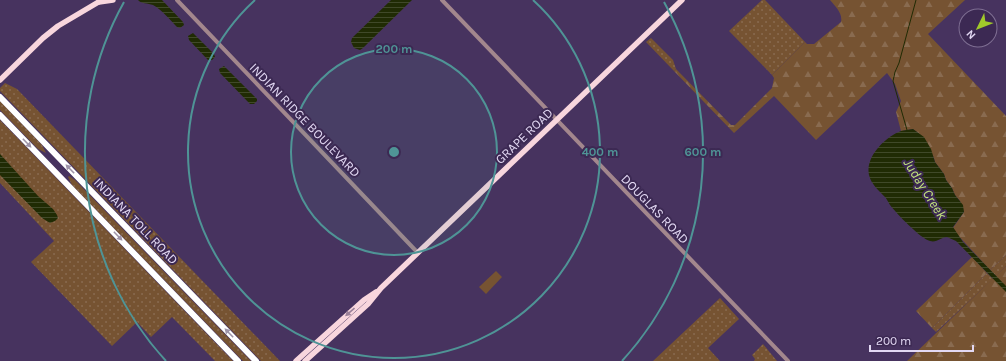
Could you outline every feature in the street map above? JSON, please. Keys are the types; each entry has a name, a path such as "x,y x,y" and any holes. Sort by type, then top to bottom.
{"highway":[{"name":"INDIANA TOLL ROAD","path":"0,97 256,361"},
{"name":"INDIANA TOLL ROAD","path":"0,115 238,361"}],"main road":[{"path":"0,80 43,38 58,26 71,17 101,1 112,0"},
{"name":"GRAPE ROAD","path":"305,361 368,304 381,288 682,0"},
{"name":"GRAPE ROAD","path":"296,361 364,300 381,288"}],"street":[{"name":"INDIAN RIDGE BOULEVARD","path":"178,0 418,253"},
{"name":"DOUGLAS ROAD","path":"442,0 788,361"}],"green space":[{"path":"762,0 765,0 805,42 772,75 729,31"},
{"path":"830,0 965,0 928,34 1006,116 1006,255 990,270 955,232 953,228 964,212 960,201 935,162 923,137 913,129 901,131 896,112 901,101 895,84 887,73 816,140 774,96 734,133 674,71 676,69 731,125 735,125 772,88 774,78 772,75 805,42 807,44 814,44 841,22 840,13"},
{"path":"651,38 673,60 676,69 674,71 646,42"},
{"path":"5,83 17,89 280,361 261,361 0,91 0,88"},
{"path":"0,101 42,145 46,153 38,149 0,110"},
{"path":"0,120 233,361 215,361 172,317 151,337 137,322 112,346 31,262 54,241 0,183"},
{"path":"69,176 75,180 251,361 243,361 72,185 68,177"},
{"path":"1006,255 1006,266 996,276 990,270"},
{"path":"972,257 987,273 932,328 916,311"},
{"path":"1006,266 1006,361 907,361"},
{"path":"496,271 502,277 486,294 479,287"},
{"path":"987,273 993,279 936,332 932,328"},
{"path":"720,298 739,319 708,348 720,361 653,361"},
{"path":"763,344 777,361 754,361 755,359 752,355"}],"water":[{"path":"138,0 162,0 183,22 184,25 180,28 177,27 163,12 156,7"},
{"path":"391,0 412,0 363,48 360,50 354,48 351,42 352,38"},
{"path":"193,33 214,54 215,57 212,60 208,60 189,40 188,36"},
{"path":"224,66 257,99 254,104 250,104 220,73 219,69"},
{"path":"913,129 924,137 931,149 935,162 944,174 955,195 963,205 964,212 953,227 963,242 1006,286 1006,292 956,241 947,237 937,241 930,241 921,236 898,214 872,181 869,175 870,161 878,148 895,134"},
{"path":"0,154 38,196 53,209 58,218 55,221 50,223 42,218 0,175"}],"waterway":[{"name":"Juday Creek","path":"907,130 893,81 916,0"}]}
